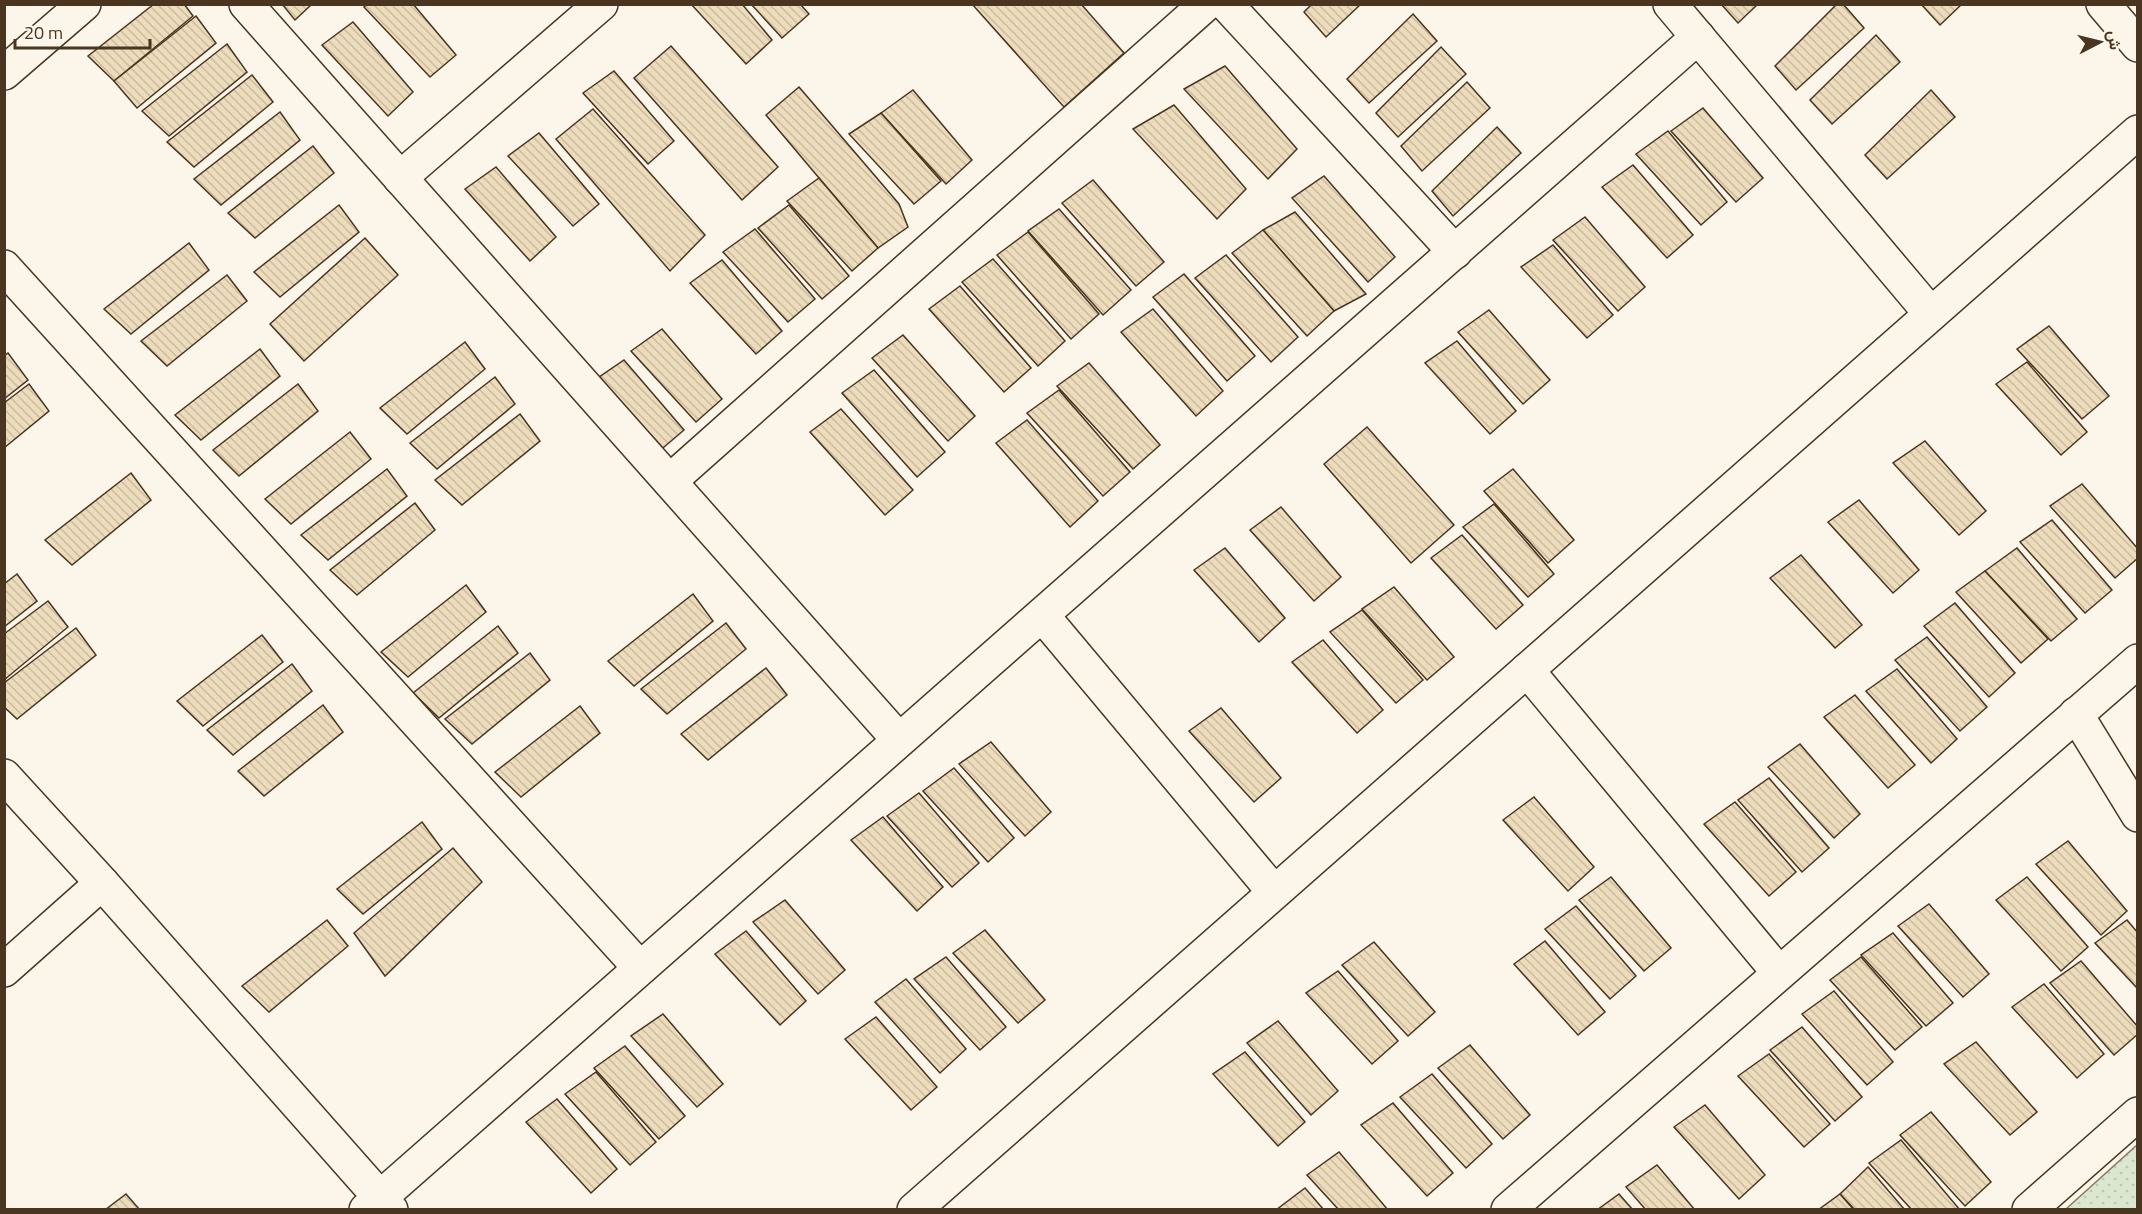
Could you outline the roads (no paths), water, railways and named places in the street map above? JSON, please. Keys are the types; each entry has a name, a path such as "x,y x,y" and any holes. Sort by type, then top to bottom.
{"street":[{"path":"4,73 84,4"},
{"path":"246,4 899,740"},
{"path":"400,178 601,4"},
{"path":"670,482 1206,4"},
{"path":"1226,4 1455,252"},
{"path":"1670,4 1931,314"},
{"path":"2103,4 2138,45"},
{"path":"4,776 102,883 379,1205 640,968 1698,37"},
{"path":"914,1209 2138,132"},
{"path":"4,267 640,968"},
{"path":"1042,615 1274,892"},
{"path":"1508,1209 2138,661"},
{"path":"1527,670 1779,973"},
{"path":"2076,714 2138,814"},
{"path":"4,970 102,883"},
{"path":"2029,1209 2138,1114"}]}
